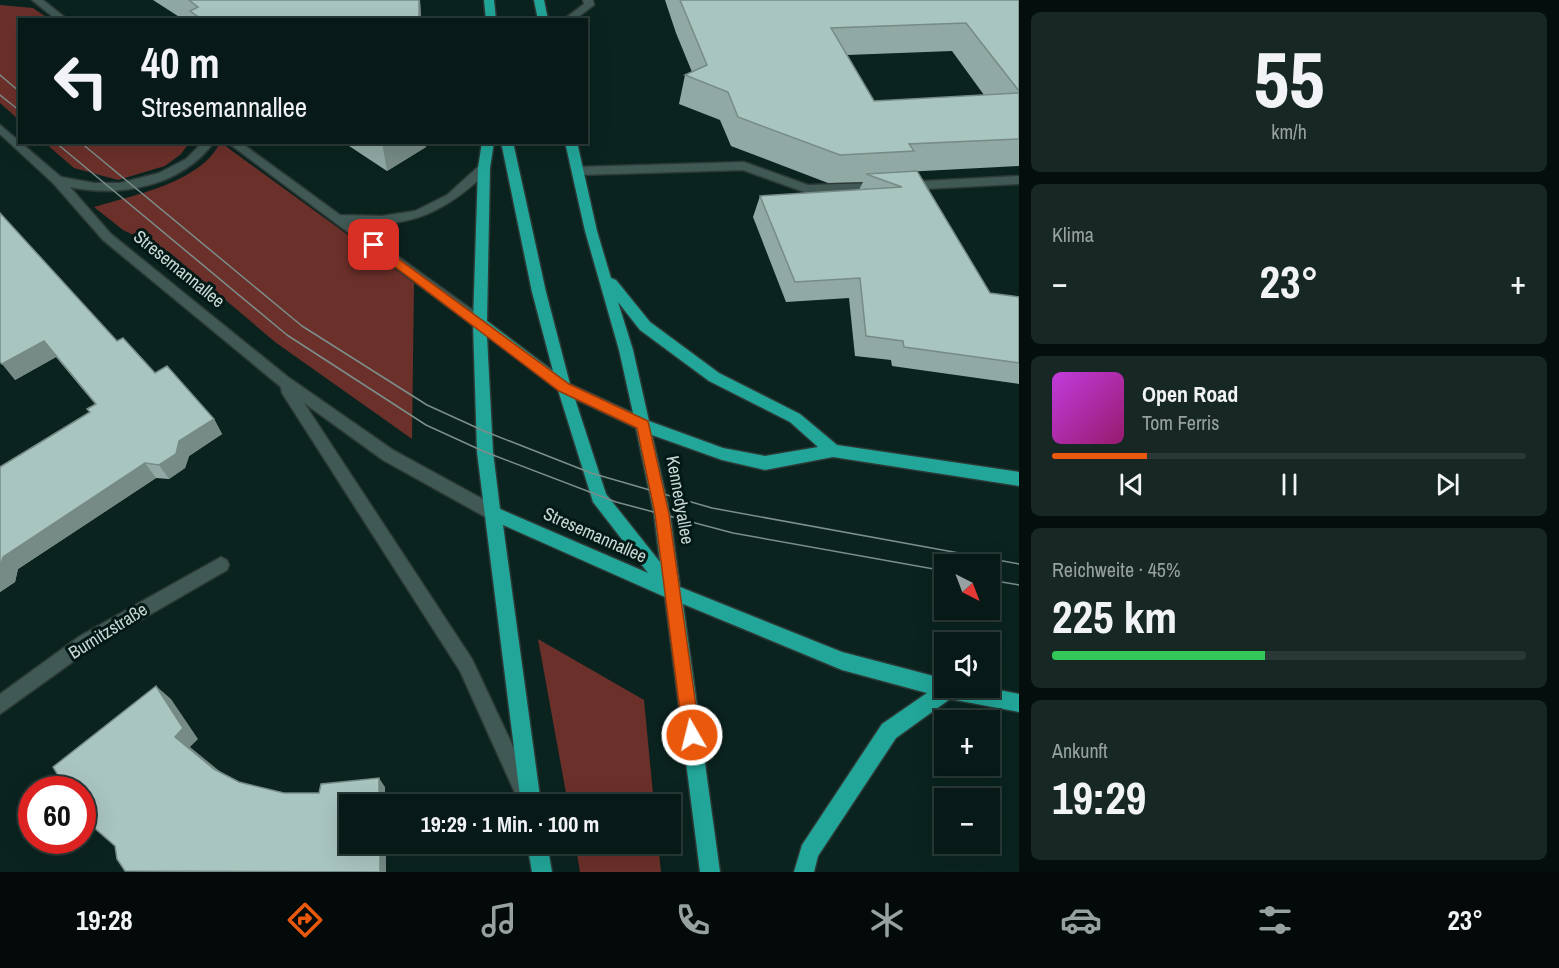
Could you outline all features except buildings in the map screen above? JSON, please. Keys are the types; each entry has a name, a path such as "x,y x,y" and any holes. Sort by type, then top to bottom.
{"main road":[{"path":"489,0 491,18"},
{"path":"538,0 542,18"},
{"path":"488,144 484,168 484,246 480,323 485,452 495,514 529,794"},
{"path":"507,144 539,292 564,387 599,497 673,592"},
{"name":"Kennedyallee","path":"571,144 591,231 606,278 643,425 662,514 710,872"},
{"path":"606,278 645,326 714,377 795,418 833,451"},
{"path":"480,323 564,387 643,425 722,454 765,463 833,451 1019,479"},
{"name":"Stresemannallee","path":"495,514 673,592 842,661 934,685"},
{"path":"804,872 809,852 889,731 935,698"},
{"name":"Stresemannallee","path":"994,698 1019,703"},
{"path":"539,854 542,872"}],"street":[{"path":"37,0 61,18"},
{"path":"570,18 589,5 588,0"},
{"name":"Stresemannallee","path":"0,128 57,180 107,237 282,381 388,455 495,514"},
{"path":"57,180 81,186 108,188 130,184 185,165 207,144"},
{"path":"235,144 480,323"},
{"path":"578,171 744,166 807,189 823,190 1019,180"},
{"path":"338,219 383,221 423,212 454,198 484,168"},
{"name":"Stresemannallee","path":"282,381 331,460 466,665 525,794"},
{"name":"Burnitzstraße","path":"0,705 86,642 221,565"}],"shaded area":[{"path":"0,5 33,8 48,18 18,18 18,119 0,103"},
{"path":"46,144 188,144 181,154 165,166 118,180 74,168"},
{"path":"219,144 223,144 414,283 412,439 275,342 169,252 123,230 94,207 164,185 182,177 211,156"},
{"path":"538,639 644,700 653,794 566,794"},
{"path":"577,854 659,854 661,872 580,872"}],"tram line":[{"path":"0,75 18,90"},
{"path":"0,95 18,109"},
{"path":"57,144 287,335 426,425 485,452 616,502 733,533 934,569"},
{"path":"82,144 302,326 427,405 484,431 591,473 712,508 1019,564"},
{"path":"1000,582 1019,585"}],"route":[{"path":"374,245 564,387 643,425 662,514 692,735"}]}
